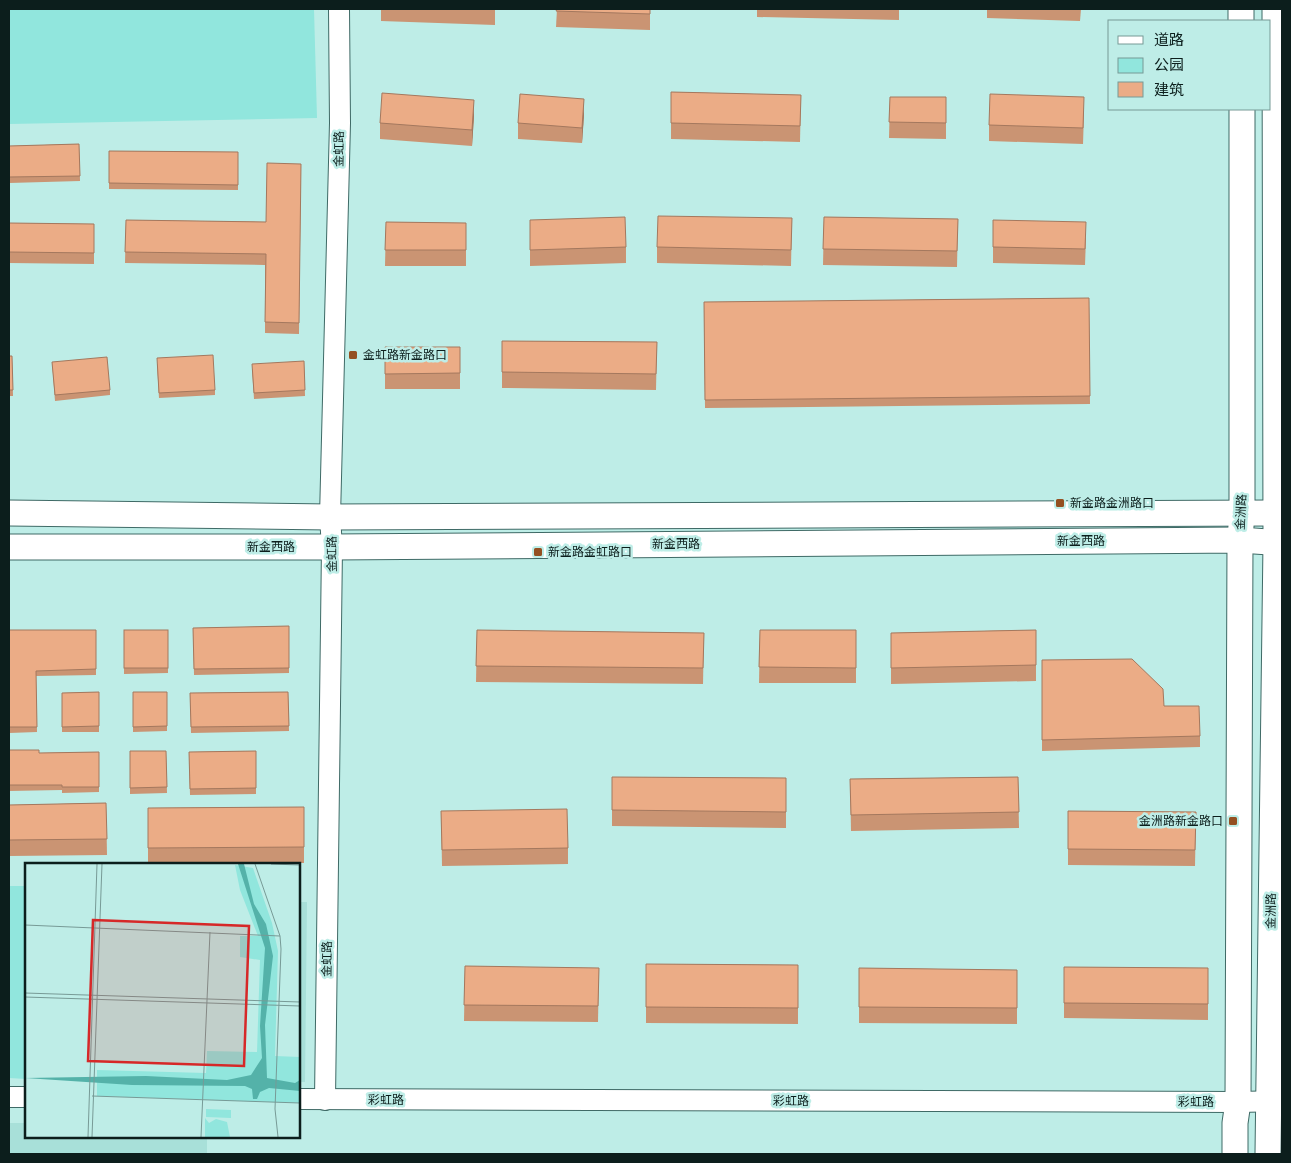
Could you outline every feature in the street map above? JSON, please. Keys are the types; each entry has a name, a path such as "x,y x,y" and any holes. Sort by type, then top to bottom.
{"main road":[{"name":"金洲路","path":"1268,1154 1275,1101 1279,543 1275,9"},
{"name":"金洲路","path":"1235,1154 1235,1123 1238,1102 1240,540 1242,512 1242,110"},
{"path":"9,513 330,517 1279,513"},
{"name":"新金西路","path":"9,547 332,547 1240,540 1279,543"}],"street":[{"name":"金虹路","path":"325,1100 332,547 330,517 340,123 340,9"},
{"path":"9,1097 25,1097"},
{"name":"彩虹路","path":"300,1099 1275,1101"}],"shaded area":[{"path":"300,902 307,902 305,1082 300,1082"},
{"path":"9,1123 25,1123 25,1138 207,1138 207,1154 9,1154"}],"green space":[{"path":"9,9 314,9 317,118 9,124"},
{"path":"9,886 25,886 25,1079 9,1078"}],"building":[{"path":"557,9 650,9 650,14 556,11"},
{"path":"671,92 801,95 800,126 671,123"},
{"path":"382,93 474,100 472,130 380,123"},
{"path":"520,94 584,99 582,128 518,123"},
{"path":"990,94 1084,97 1083,128 989,125"},
{"path":"890,97 946,97 946,123 889,122"},
{"path":"79,144 80,176 9,177 9,146"},
{"path":"109,151 238,152 238,185 109,183"},
{"path":"267,163 301,164 299,323 265,322 266,254 125,252 126,220 266,222"},
{"path":"658,216 792,218 791,250 657,247"},
{"path":"625,217 626,247 530,250 530,220"},
{"path":"824,217 958,219 957,251 823,249"},
{"path":"993,220 1086,222 1085,249 993,247"},
{"path":"386,222 466,223 466,250 385,250"},
{"path":"9,223 94,224 94,253 9,252"},
{"path":"1089,298 1090,396 705,400 704,302"},
{"path":"502,341 657,342 656,374 502,372"},
{"path":"385,347 460,347 460,373 385,374"},
{"path":"213,355 215,390 159,393 157,358"},
{"path":"9,356 12,356 13,390 9,390"},
{"path":"107,357 110,390 55,395 52,362"},
{"path":"304,361 305,390 254,393 252,364"},
{"path":"289,626 289,668 194,669 193,628"},
{"path":"9,630 96,630 96,669 36,671 37,727 9,727"},
{"path":"124,630 168,630 168,668 124,668"},
{"path":"477,630 704,633 703,668 476,666"},
{"path":"760,630 856,630 856,668 759,667"},
{"path":"1036,630 1036,665 891,668 891,633"},
{"path":"1132,659 1163,689 1164,706 1199,706 1200,736 1042,740 1042,660"},
{"path":"99,692 99,726 62,727 62,693"},
{"path":"133,692 167,692 167,726 133,727"},
{"path":"288,692 289,726 191,727 190,693"},
{"path":"9,750 39,750 39,753 99,752 99,787 9,785"},
{"path":"130,751 166,751 167,787 130,788"},
{"path":"256,751 256,788 190,789 189,752"},
{"path":"612,777 786,778 786,812 612,810"},
{"path":"1018,777 1019,812 851,815 850,779"},
{"path":"106,803 107,839 9,840 9,805"},
{"path":"304,807 304,847 148,848 148,808"},
{"path":"567,809 568,848 442,850 441,811"},
{"path":"1068,811 1196,812 1195,850 1068,849"},
{"path":"646,964 798,965 798,1008 646,1007"},
{"path":"465,966 599,968 598,1006 464,1005"},
{"path":"1064,967 1208,968 1208,1004 1064,1003"},
{"path":"859,968 1017,970 1017,1008 859,1007"}],"place":[{"name":"金虹路新金路口","path":"353,355"},
{"name":"新金路金洲路口","path":"1060,503"},
{"name":"新金路金虹路口","path":"538,552"},
{"name":"金洲路新金路口","path":"1233,821"}]}
